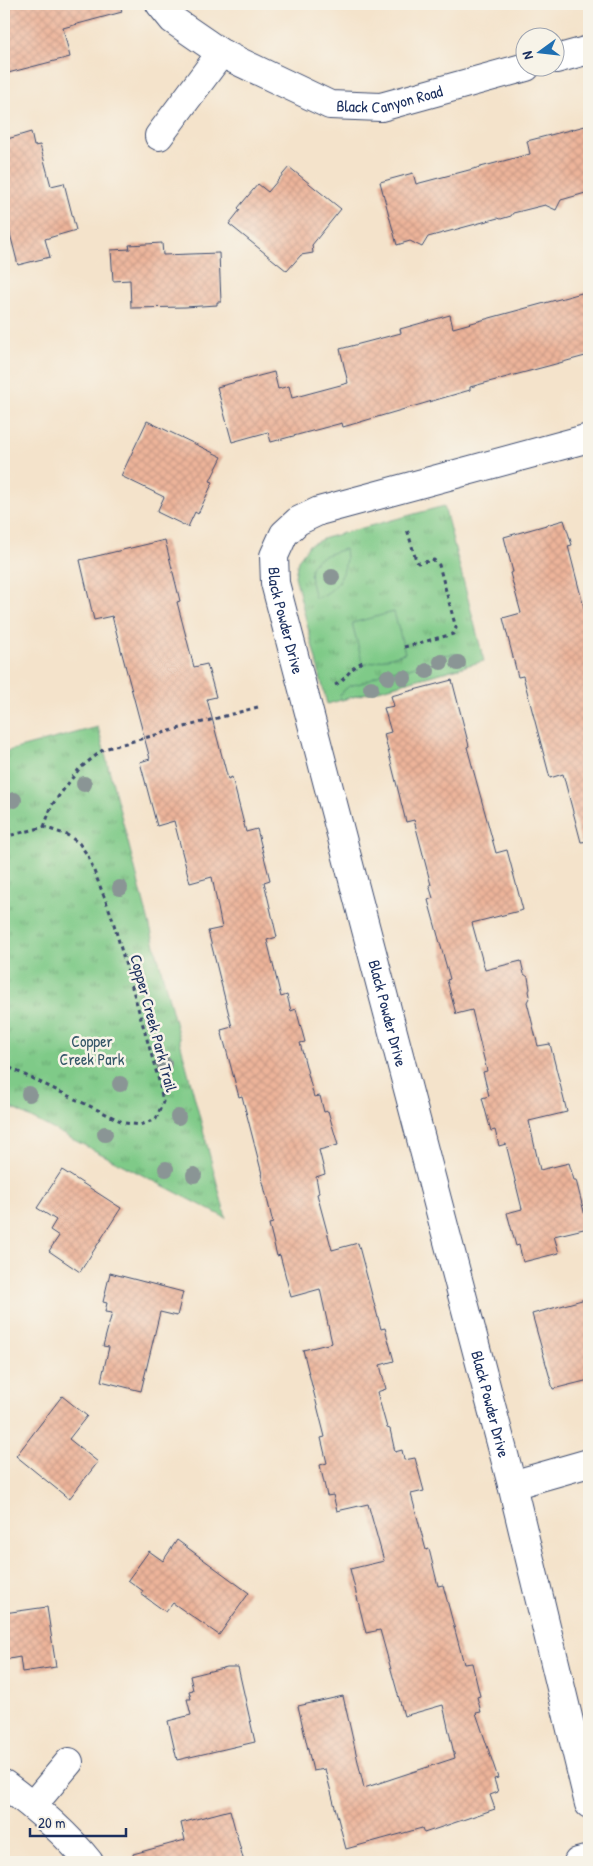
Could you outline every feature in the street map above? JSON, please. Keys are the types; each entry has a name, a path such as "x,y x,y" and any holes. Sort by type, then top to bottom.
{"street":[{"name":"Black Canyon Road","path":"160,4 173,20 220,53 330,105 380,107 516,70"},
{"path":"566,56 589,50"},
{"path":"159,136 220,53"},
{"name":"Black Powder Drive","path":"589,438 319,511 298,521 284,534 274,556 276,583 280,601 512,1485 589,1804"},
{"path":"512,1485 589,1463"},
{"path":"33,1806 69,1762"},
{"path":"4,1784 33,1806 61,1832 88,1862"},
{"path":"578,1862 589,1859"}],"path":[{"path":"404,648 453,634 456,628 439,565 434,560 418,563 407,529"},
{"path":"335,685 341,682 351,668 363,662"},
{"path":"4,838 44,827 52,804 79,769 104,749 258,707"},
{"name":"Copper Creek Park Trail","path":"4,1065 125,1123 140,1126 156,1119 163,1102 157,1072 110,914 88,856 79,843 67,835 44,827"}],"green space":[{"path":"444,506 484,661 327,704 295,576 298,560 309,545 325,538"},
{"path":"345,549 345,565 340,580 330,591 315,598 311,577 313,564 317,559"},
{"path":"394,612 405,653 363,665 352,623"},
{"path":"455,654 463,657 466,666 341,700 340,694 349,686 365,682 385,671 410,668 442,655"},
{"name":"Copper Creek Park","path":"98,727 226,1218 4,1104 4,752"}],"building":[{"path":"4,4 120,4 122,12 63,28 70,57 4,74"},
{"path":"589,125 589,192 561,200 556,210 545,205 513,213 511,216 501,219 498,218 428,237 422,247 410,241 397,245 380,182 413,173 416,184 530,154 527,141"},
{"path":"31,132 34,146 40,145 51,186 64,183 76,230 45,239 50,257 18,265 4,210 4,140"},
{"path":"289,167 341,209 312,245 313,253 301,255 287,271 229,224 240,210 238,208 258,184 268,192"},
{"path":"162,243 163,255 219,253 221,302 217,302 217,305 131,308 130,280 113,281 111,250 130,249 129,245"},
{"path":"589,291 589,355 470,387 470,390 343,427 342,423 271,442 268,432 232,442 217,387 274,372 278,389 289,386 292,398 348,383 340,349 401,333 400,329 450,315 453,328"},
{"path":"147,421 222,457 210,481 213,482 198,514 195,512 188,527 157,512 164,497 121,476"},
{"path":"564,520 572,545 568,546 589,627 589,841 581,842 563,774 550,778 523,676 518,677 503,618 521,613 510,573 513,572 504,537"},
{"path":"165,540 180,601 177,602 194,667 207,664 216,697 207,699 228,779 232,777 246,832 257,829 270,880 264,882 277,937 267,940 281,997 287,995 291,1011 296,1009 305,1042 300,1043 314,1097 320,1096 324,1112 328,1111 338,1145 319,1150 325,1174 316,1177 319,1193 317,1194 332,1250 358,1243 381,1329 385,1328 394,1361 380,1365 386,1389 377,1392 387,1428 390,1429 395,1452 402,1450 404,1460 415,1458 424,1491 411,1494 426,1550 429,1549 438,1586 443,1585 464,1664 472,1663 480,1696 477,1697 481,1712 476,1713 498,1778 494,1779 498,1792 490,1795 495,1809 424,1833 422,1828 346,1849 325,1769 313,1771 298,1706 343,1696 364,1788 455,1758 443,1705 404,1716 380,1630 366,1633 350,1569 384,1561 368,1504 337,1511 333,1495 327,1496 320,1465 327,1463 321,1438 325,1437 303,1350 332,1343 320,1289 291,1297 280,1255 277,1256 269,1224 273,1223 262,1174 242,1096 239,1097 221,1030 232,1027 208,931 222,928 212,877 190,883 174,821 157,826 140,762 150,759 112,616 94,620 80,560"},
{"path":"452,680 469,746 467,747 496,853 507,850 523,910 472,923 485,970 521,961 524,974 528,977 530,996 527,1002 538,1046 550,1044 567,1112 529,1121 540,1170 569,1163 574,1180 576,1180 588,1228 554,1236 559,1253 523,1262 519,1245 516,1246 507,1213 522,1209 506,1144 499,1146 495,1130 491,1131 482,1098 489,1096 483,1072 487,1071 472,1010 456,1014 447,980 450,979 428,900 433,898 429,885 431,885 414,820 406,822 384,734 391,732 384,708 394,706 391,696"},
{"path":"62,1170 121,1208 80,1272 49,1251 59,1236 50,1230 56,1220 37,1208"},
{"path":"110,1273 183,1292 177,1316 160,1312 141,1391 101,1381 109,1347 103,1346 112,1313 105,1312 107,1303 103,1302"},
{"path":"589,1298 589,1380 553,1389 532,1314"},
{"path":"62,1396 87,1416 69,1439 98,1462 69,1499 16,1456"},
{"path":"177,1540 249,1593 219,1635 173,1603 166,1612 141,1594 143,1591 128,1580 149,1551 163,1561"},
{"path":"47,1607 56,1667 22,1672 20,1657 4,1660 4,1613"},
{"path":"227,1667 238,1667 255,1742 177,1760 168,1721 191,1715 187,1699 191,1699 189,1691 193,1690 190,1676"},
{"path":"230,1810 244,1862 134,1862 133,1854 185,1840 181,1823"}]}
